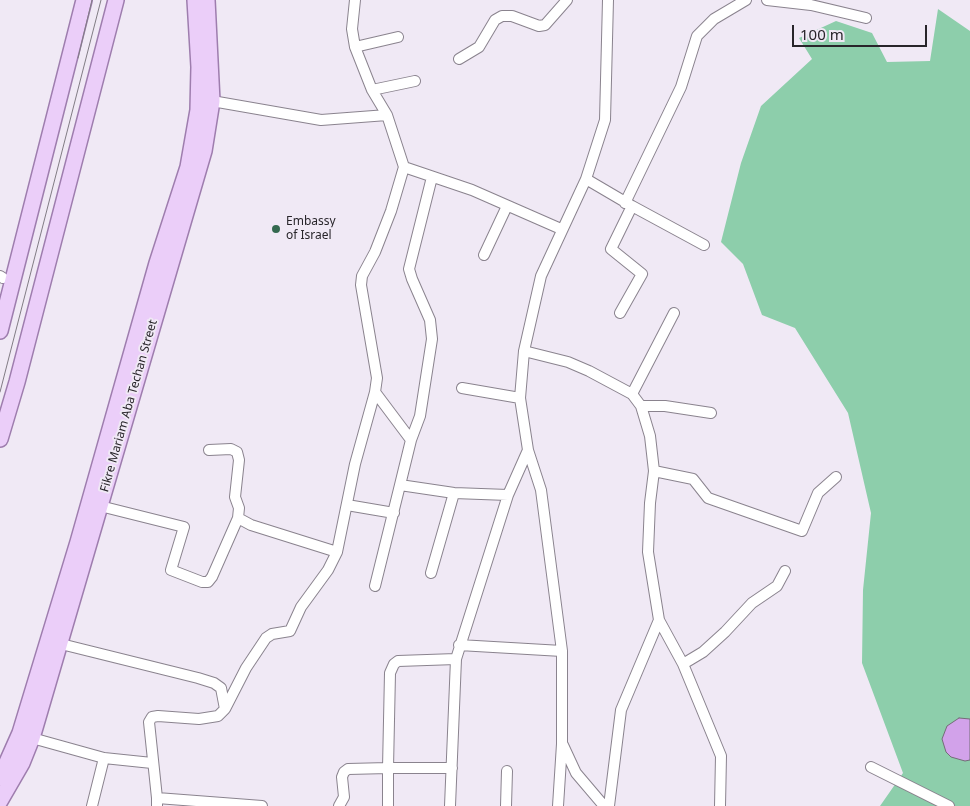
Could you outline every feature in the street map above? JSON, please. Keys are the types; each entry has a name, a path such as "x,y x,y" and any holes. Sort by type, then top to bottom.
{"main road":[{"path":"1,281 75,0"},
{"path":"0,331 84,0"},
{"path":"0,439 19,373 116,0"},
{"name":"Fikre Mariam Aba Techan Street","path":"195,0 199,67 207,110"},
{"name":"Fikre Mariam Aba Techan Street","path":"0,801 22,762 32,738 100,506 188,167 207,110 207,0"},
{"name":"Fikre Mariam Aba Techan Street","path":"0,778 20,733 149,314"}],"street":[{"path":"262,806 157,802 148,731 152,717 208,718 218,716 225,709 246,668 266,638 272,634 290,631 301,607 328,570 337,552 355,464 375,392 377,378 361,285 362,276 385,225 404,168 387,115 372,90 355,47 352,28 355,0"},
{"path":"459,59 479,47 495,20 502,16 512,16 539,26 545,25 567,0"},
{"path":"558,806 562,744 562,651 553,597 541,490 528,450 520,398 524,351 541,276 586,178 605,120 607,104 607,4 616,0"},
{"path":"620,314 642,274 611,249 629,204 681,87 697,36 714,19 746,0"},
{"path":"767,0 818,6 866,18"},
{"path":"355,47 398,37"},
{"path":"372,90 415,82"},
{"path":"207,110 321,120 387,115"},
{"path":"404,168 472,190 561,229"},
{"path":"376,586 411,440 420,416 425,391 433,330 409,269 432,177"},
{"path":"586,178 704,245"},
{"path":"484,255 506,206"},
{"path":"632,394 674,313"},
{"path":"524,351 568,362 632,394 641,406 650,436 654,472 650,503 648,552 659,620 683,664 721,756 720,806"},
{"path":"462,388 520,398"},
{"path":"375,392 411,440"},
{"path":"641,406 665,406 711,413"},
{"path":"100,506 184,527 171,570 202,582 208,582 238,518 235,497 239,460 237,452 231,448 210,450"},
{"path":"450,806 456,660 459,646 508,495 528,450"},
{"path":"654,472 693,479 708,498 802,531 818,493 836,477"},
{"path":"400,485 454,494 508,495"},
{"path":"431,573 454,494"},
{"path":"347,505 394,513"},
{"path":"238,518 251,525 337,552"},
{"path":"683,664 703,652 752,603 776,586 785,570"},
{"path":"609,806 622,710 659,620"},
{"path":"60,644 214,683 221,688 225,709"},
{"path":"459,646 562,651"},
{"path":"388,806 392,668 398,661 456,660"},
{"path":"32,738 104,758 152,763"},
{"path":"562,744 576,773 604,806"},
{"path":"92,806 104,758"},
{"path":"871,767 949,806"},
{"path":"339,806 344,797 342,776 348,769 452,768"},
{"path":"506,806 508,771"}],"green space":[{"path":"938,9 970,31 970,806 880,806 903,773 862,663 863,590 871,513 848,413 795,328 762,315 743,264 721,242 741,163 761,106 812,59 799,38 836,21 872,33 887,62 930,61"}],"building":[{"path":"959,718 970,719 970,760 965,761 951,757 946,752 942,739 947,726"}],"tram line":[{"path":"78,58 92,0"},
{"path":"0,392 101,0"}],"place":[{"name":"Embassy of Israel","path":"276,229"}]}
